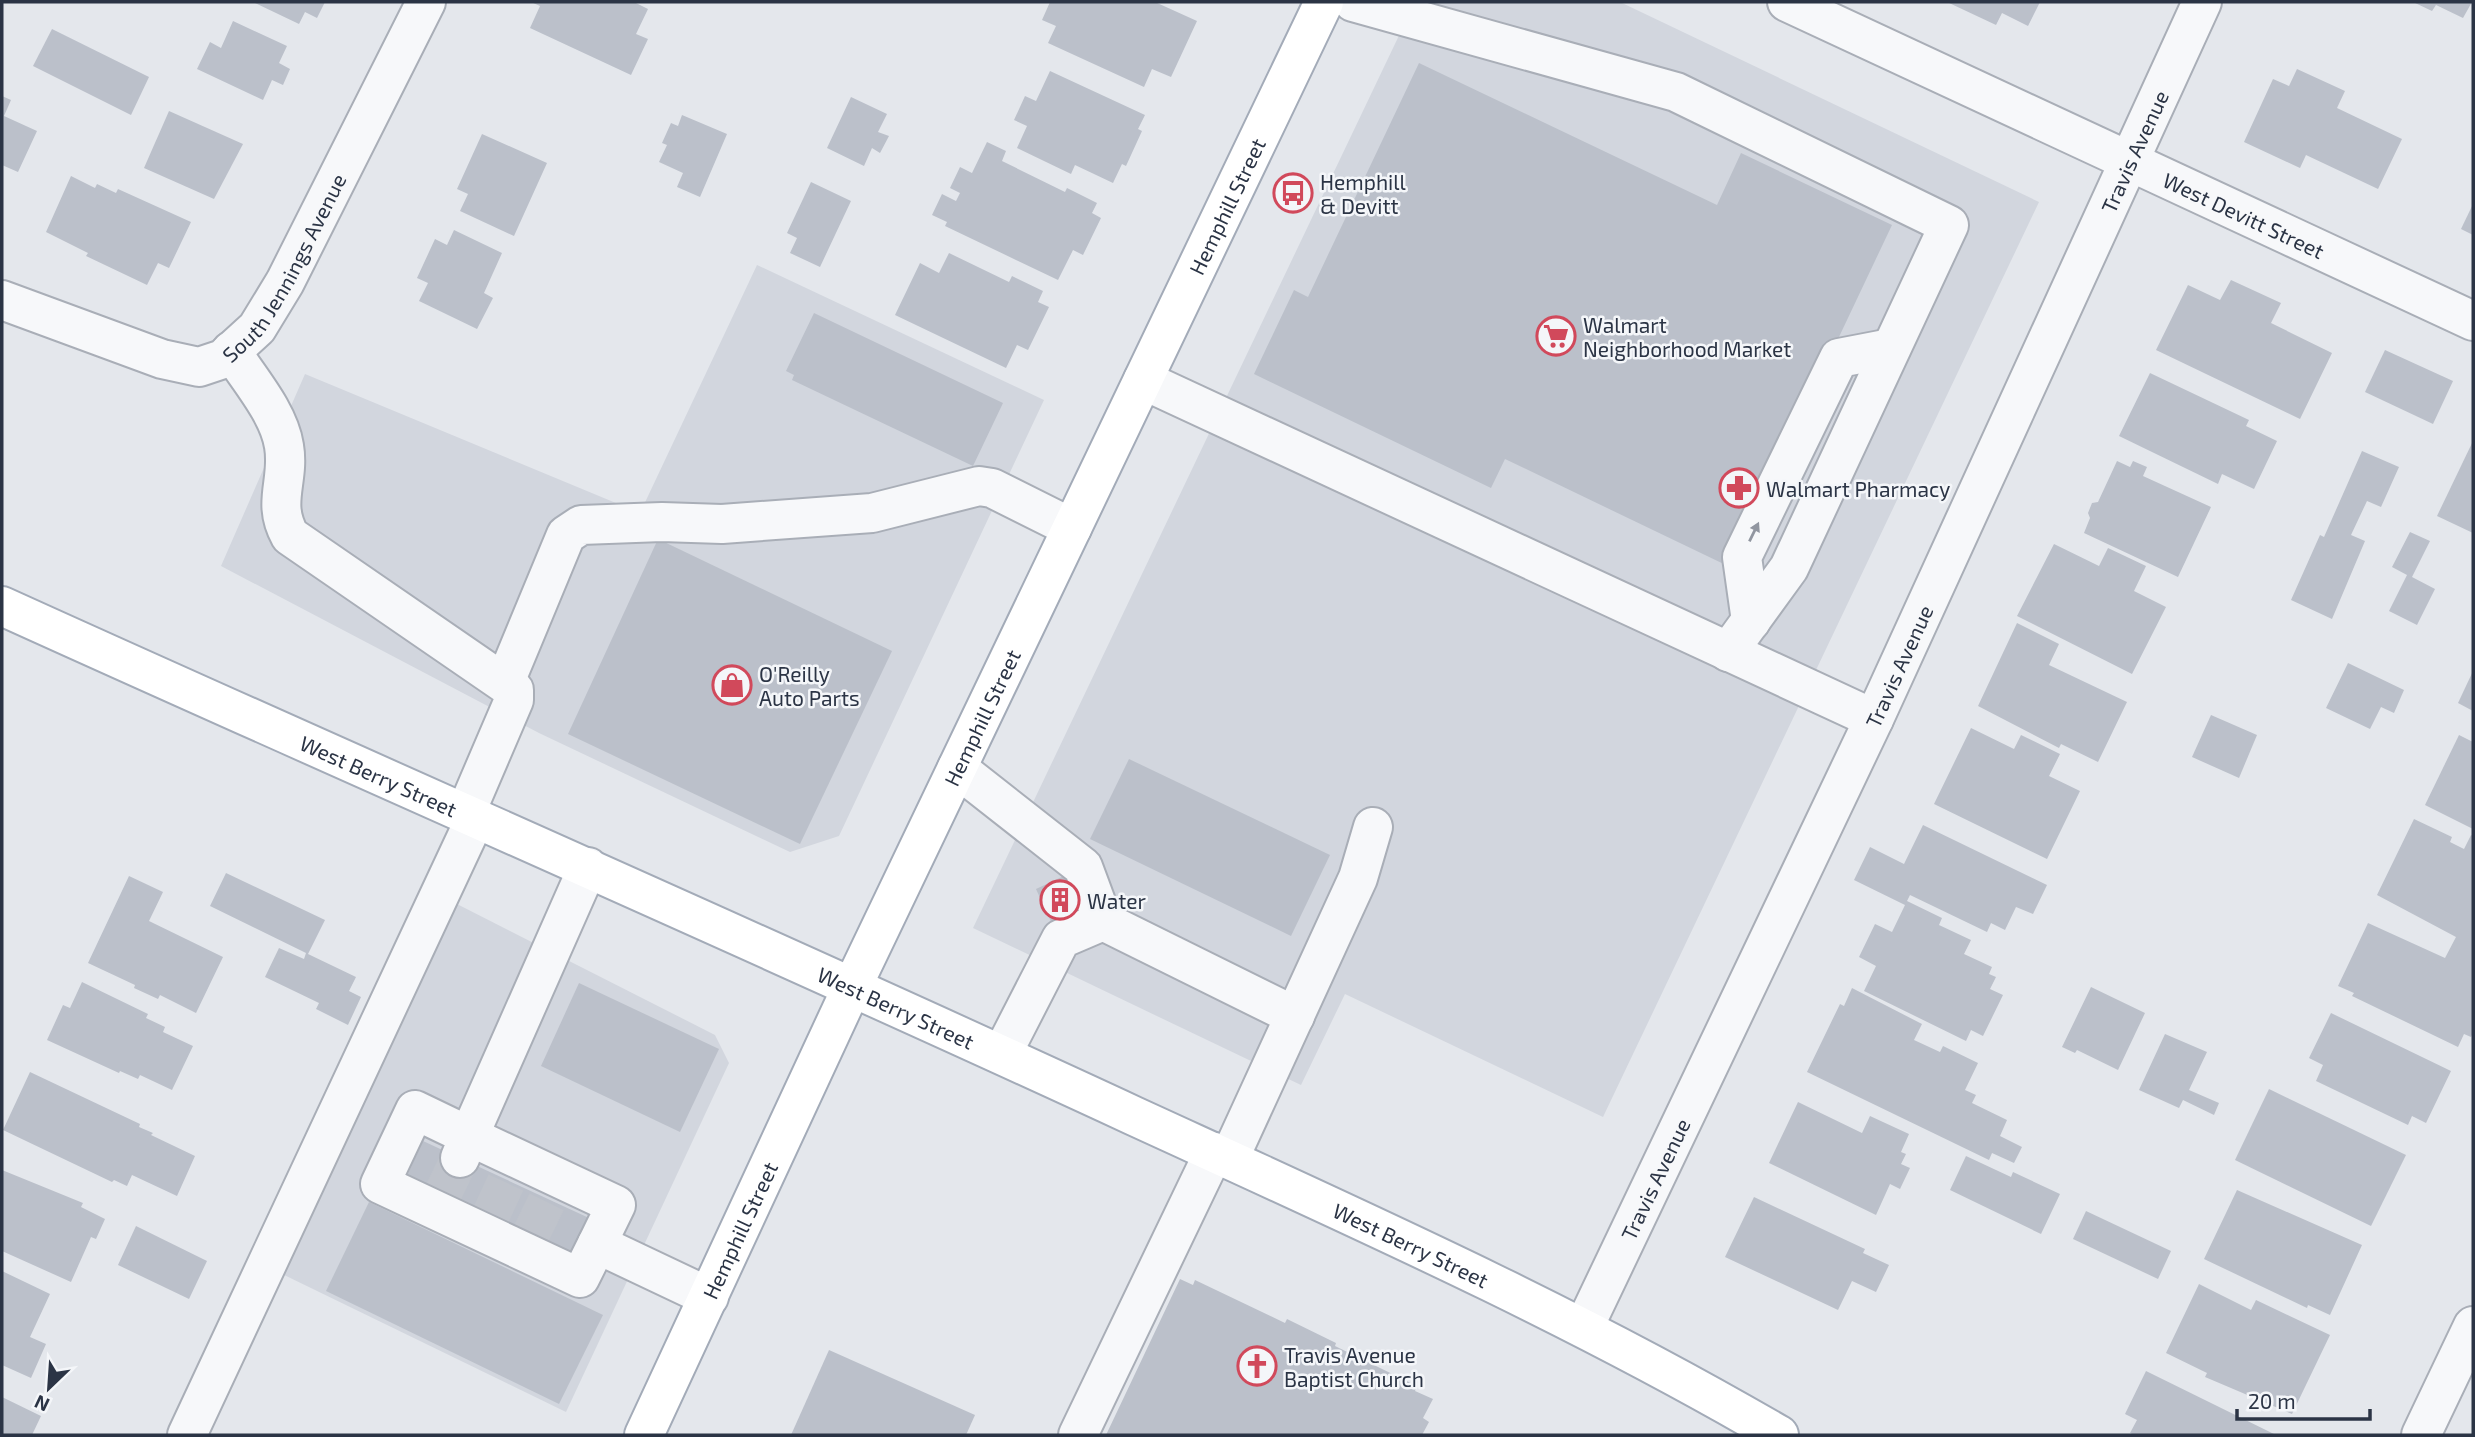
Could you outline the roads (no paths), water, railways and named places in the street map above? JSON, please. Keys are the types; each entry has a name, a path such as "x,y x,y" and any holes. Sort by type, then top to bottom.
{"main road":[{"name":"Hemphill Street","path":"644,1435 853,985 1324,2"},
{"name":"West Berry Street","path":"2,606 853,985 1221,1156 1584,1327 1779,1435"}],"street":[{"name":"South Jennings Avenue","path":"2,300 162,359 199,367 223,359 257,328 285,282 426,2"},
{"path":"1353,2 1676,92 1949,225 1789,568 1728,652"},
{"name":"West Devitt Street","path":"1787,2 2473,321"},
{"name":"Travis Avenue","path":"1584,1327 1874,719 2127,159 2202,2"},
{"path":"187,1435 471,815 514,700 514,690 505,682 290,536 280,519 285,463 279,429 231,351"},
{"path":"1143,380 1874,719"},
{"path":"505,682 566,535 581,525 662,522 722,524 872,513 979,486 992,488 1072,528"},
{"path":"957,768 1083,867 1103,921 1295,1016"},
{"path":"1078,1435 1295,1016 1358,878 1373,827"},
{"path":"464,1147 588,867"},
{"path":"1002,1054 1061,939 1103,921"},
{"path":"415,1110 464,1147 553,1188 616,1205 580,1278 526,1243 439,1202 380,1184 415,1110"},
{"path":"597,1244 709,1297"},
{"path":"2421,1435 2473,1326"}],"tunnel":[{"path":"442,1195 460,1158"},
{"path":"490,1217 507,1180"},
{"path":"530,1236 548,1199"}],"place":[{"name":"Hemphill & Devitt","path":"1293,193"},
{"name":"Walmart Neighborhood Market","path":"1556,336"},
{"name":"Walmart Pharmacy","path":"1739,488"},
{"name":"O'Reilly Auto Parts","path":"732,685"},
{"name":"Water","path":"1060,900"},
{"name":"Travis Avenue Baptist Church","path":"1257,1366"}]}
